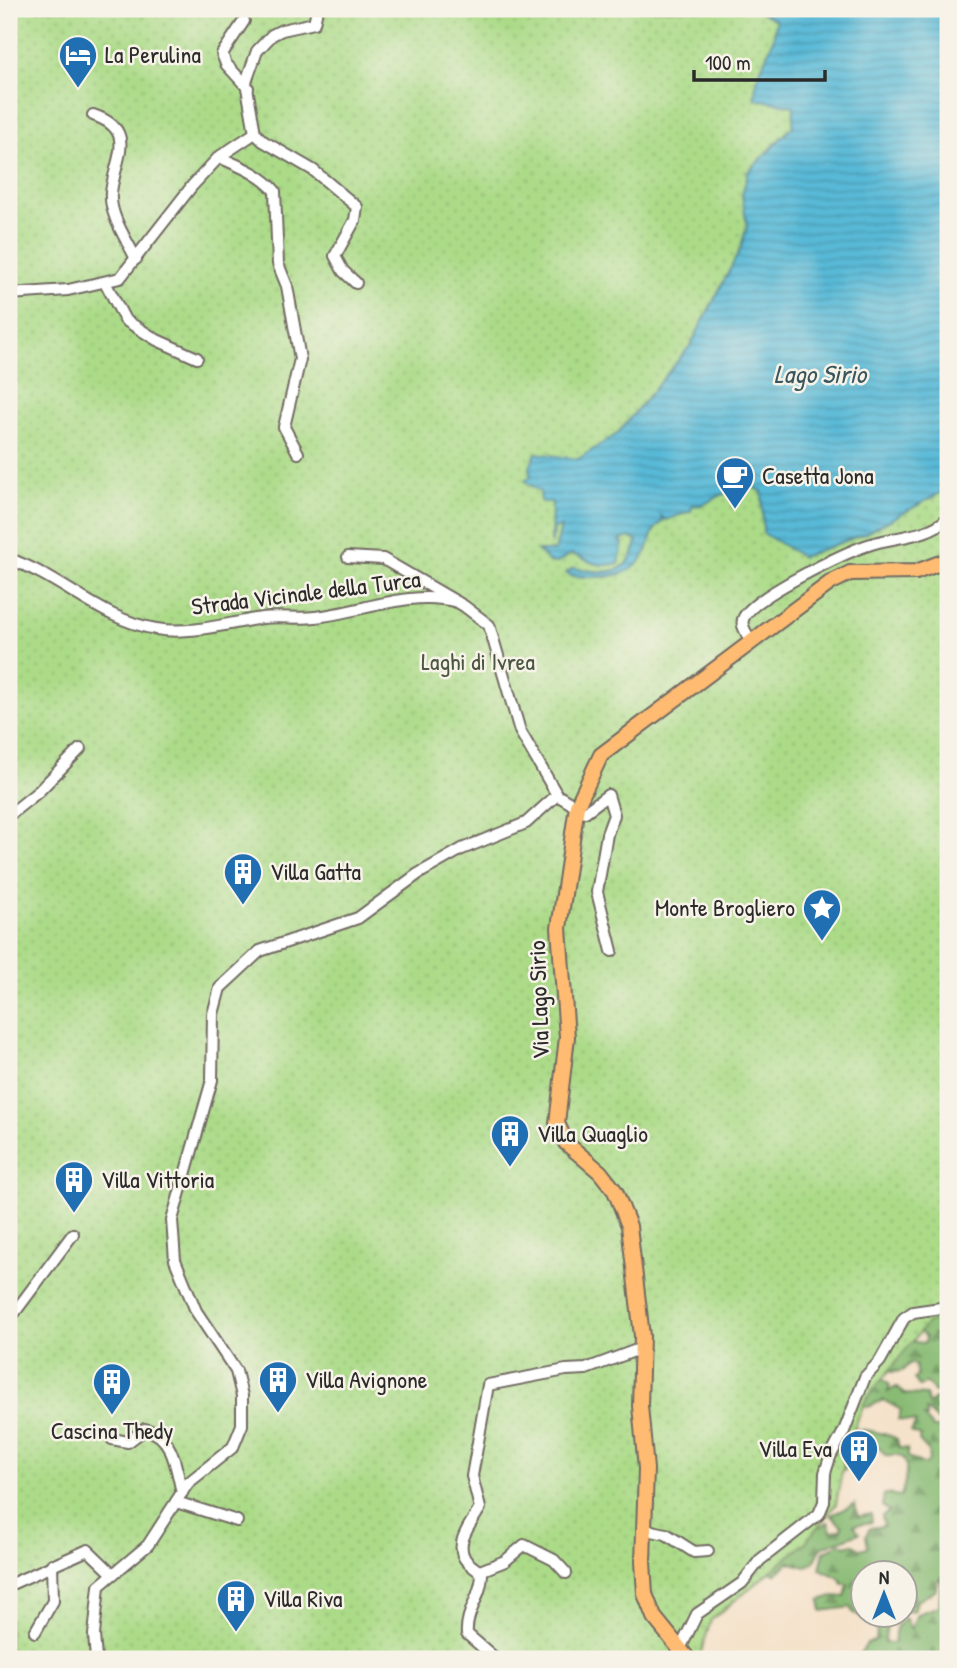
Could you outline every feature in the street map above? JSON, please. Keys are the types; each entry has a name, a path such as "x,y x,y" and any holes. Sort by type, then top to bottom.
{"main road":[{"name":"Via Lago Sirio","path":"685,1653 662,1628 647,1604 643,1572 646,1469 640,1406 643,1341 631,1238 621,1201 600,1172 566,1143 558,1123 567,1037 559,928 577,806 601,755 830,583 857,572 916,572 948,560"}],"street":[{"path":"317,9 314,23 282,30 272,35 257,51 249,67 248,89 256,133 270,146 313,170 357,207 355,220 335,256 343,271 356,283"},
{"path":"244,21 222,54 226,64 248,89"},
{"path":"93,115 109,120 121,140 120,161 111,193 114,211 136,259"},
{"path":"9,294 68,290 120,278 178,202 219,157 256,133"},
{"path":"219,157 250,171 275,191 278,264 287,286 300,359 284,427 298,453"},
{"path":"104,282 125,320 157,340 197,358"},
{"path":"748,636 742,625 744,616 774,590 840,556 871,544 940,526 948,518"},
{"path":"348,557 383,559 457,602 491,627 520,731 557,795 585,812 608,795 614,815 607,834 597,892 612,951"},
{"name":"Strada Vicinale della Turca","path":"9,559 63,585 113,617 158,630 266,618 316,617 384,602 435,598 457,602"},
{"path":"9,815 39,791 80,749"},
{"path":"96,1659 94,1635 99,1586 148,1545 188,1483 233,1447 243,1413 236,1371 196,1311 175,1260 172,1220 212,1080 213,1014 220,988 260,951 358,918 418,874 462,849 526,823 557,795"},
{"path":"9,1320 73,1234"},
{"path":"685,1653 697,1614 742,1583 772,1549 819,1514 824,1502 830,1457 844,1431 865,1377 880,1361 904,1318 912,1312 948,1307"},
{"path":"484,1573 465,1559 462,1550 464,1534 483,1513 472,1476 491,1384 512,1383 566,1370 586,1369 643,1341"},
{"path":"112,1439 126,1443 145,1429 160,1436 173,1455 179,1498"},
{"path":"179,1498 237,1521"},
{"path":"643,1529 666,1534 694,1552 708,1551"},
{"path":"496,1659 473,1642 467,1634 470,1611 484,1573 511,1557 524,1545 554,1560 566,1573"},
{"path":"9,1585 88,1550 113,1574"},
{"path":"35,1632 53,1601 52,1564"}],"green space":[{"name":"Laghi di Ivrea","path":"9,9 948,9 948,1316 927,1323 865,1401 846,1450 836,1504 804,1544 711,1620 699,1659 9,1659"},
{"path":"948,1314 948,1329 942,1335 935,1334 939,1339 948,1338 948,1390 944,1387 935,1392 926,1383 920,1387 914,1379 917,1376 915,1364 910,1363 902,1371 891,1372 884,1367 908,1334 915,1342 925,1343 926,1337 918,1331 918,1324"},
{"path":"881,1378 890,1385 888,1392 896,1387 904,1394 926,1395 929,1405 934,1399 940,1401 941,1412 948,1405 948,1419 937,1420 926,1410 927,1417 924,1417 933,1428 942,1428 948,1433 948,1659 869,1659 867,1655 859,1659 858,1656 867,1644 876,1640 876,1630 886,1630 884,1643 894,1643 896,1630 918,1630 918,1614 939,1606 941,1577 937,1581 935,1591 918,1600 918,1560 848,1560 848,1584 843,1584 840,1578 820,1569 824,1552 840,1543 846,1546 852,1544 860,1549 868,1547 866,1536 870,1528 884,1526 882,1516 889,1511 882,1506 884,1494 901,1496 905,1480 906,1466 902,1457 885,1455 879,1447 871,1451 856,1449 868,1457 869,1462 862,1459 842,1472 838,1471 842,1461 849,1456 844,1453 850,1448 846,1445 854,1431 870,1431 897,1439 899,1448 907,1449 908,1457 925,1465 929,1460 928,1451 919,1441 921,1436 911,1432 916,1422 898,1420 901,1410 883,1400 868,1407 862,1406"},
{"path":"948,1390 948,1401 945,1402 943,1400"},
{"path":"855,1504 858,1517 871,1514 872,1522 854,1525 859,1533 822,1547 814,1562 806,1567 789,1562 776,1574 770,1572 812,1527 828,1522 831,1531 841,1530 842,1526 831,1515"},
{"path":"848,1584 848,1607 822,1611 820,1600 833,1596 845,1597"}],"water":[{"name":"Lago Sirio","path":"755,9 948,9 948,489 864,534 802,557 763,533 762,491 751,487 741,492 724,494 701,505 693,505 691,511 666,520 661,516 663,522 654,531 642,559 626,572 606,577 571,576 566,573 573,568 613,571 621,568 633,554 637,541 629,537 619,541 623,543 619,563 612,565 594,563 571,554 557,563 549,562 538,551 555,551 561,527 554,529 551,545 552,502 541,502 540,492 525,481 531,475 529,469 536,453 578,459 617,434 690,346 740,250 747,226 742,195 748,172 793,126 794,106 755,99 758,78 772,42 776,20"}],"place":[{"name":"La Perulina","path":"78,89"},
{"name":"Casetta Jona","path":"735,510"},
{"name":"Villa Gatta","path":"243,906"},
{"name":"Monte Brogliero","path":"822,942"},
{"name":"Villa Quaglio","path":"510,1168"},
{"name":"Villa Vittoria","path":"74,1214"},
{"name":"Villa Avignone","path":"278,1414"},
{"name":"Cascina Thedy","path":"112,1416"},
{"name":"Villa Eva","path":"859,1483"},
{"name":"Villa Riva","path":"236,1633"}]}
